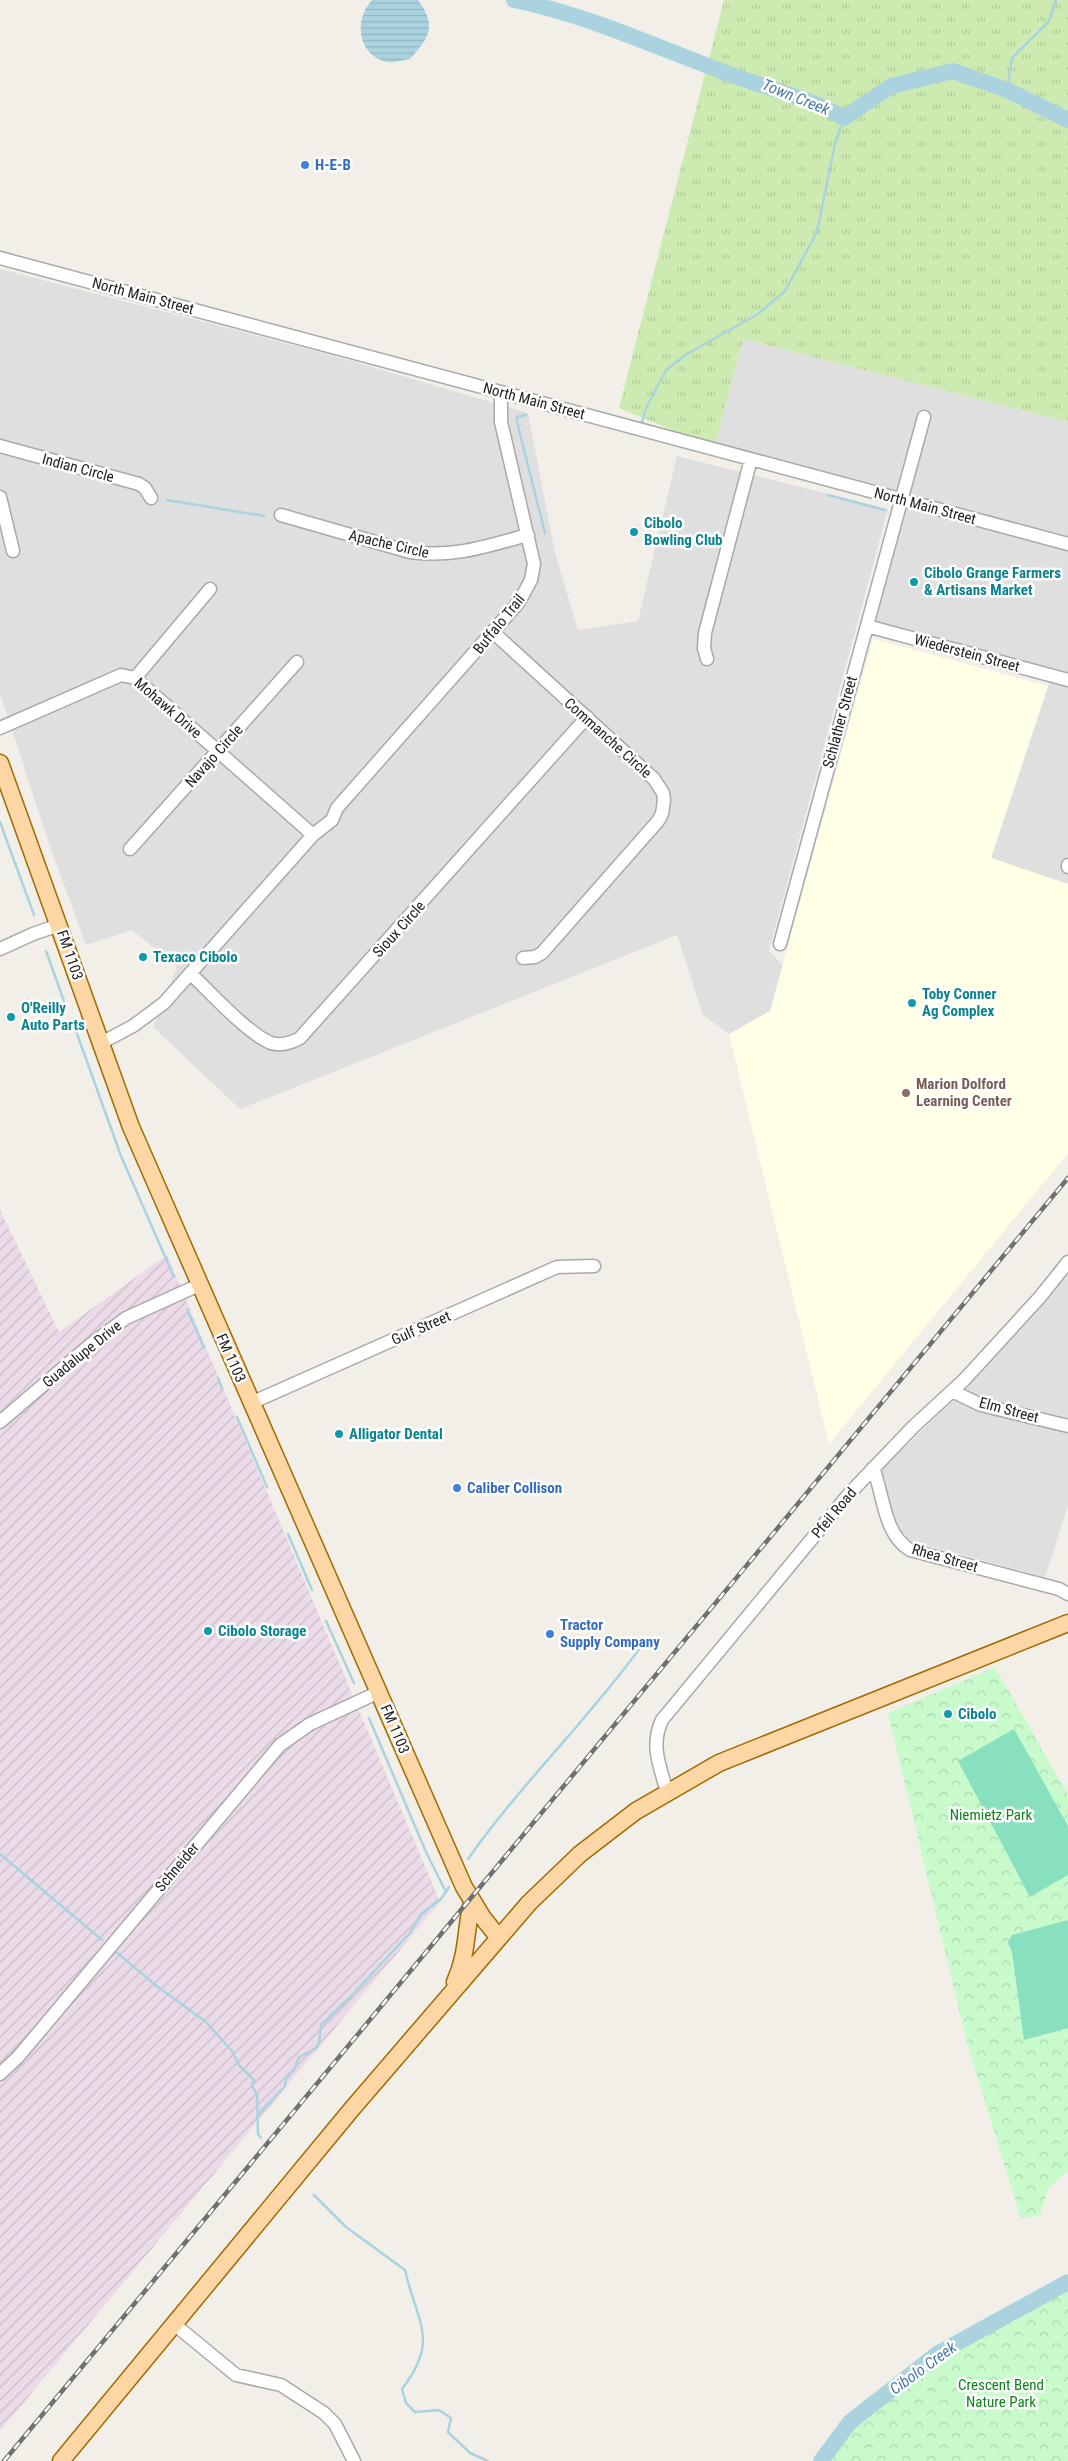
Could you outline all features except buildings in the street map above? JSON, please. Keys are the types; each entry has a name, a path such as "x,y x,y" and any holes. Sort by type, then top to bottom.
{"main road":[{"name":"FM 1103","path":"0,763 131,1127 472,1902 498,1938"},
{"path":"61,2461 335,2130 498,1938 535,1897 580,1854 609,1830 667,1792 727,1760 1068,1622"},
{"path":"448,1997 461,1969 468,1940 468,1919 472,1902"}],"street":[{"name":"North Main Street","path":"0,258 1068,544"},
{"name":"Buffalo Trail","path":"101,1043 153,1013 191,974 313,835 325,828 332,820 337,808 516,607 531,580 534,564 501,422 501,393"},
{"name":"Schlather Street","path":"780,944 924,417"},
{"name":"Indian Circle","path":"0,447 139,484 145,488 151,498"},
{"path":"707,659 704,648 706,634 751,460"},
{"path":"0,497 13,551"},
{"name":"Apache Circle","path":"281,515 410,552 432,555 461,553 528,535"},
{"path":"135,678 210,589"},
{"name":"Wiederstein Street","path":"867,626 1068,680"},
{"name":"Commanche Circle","path":"494,633 561,697 587,717 654,778 663,793 662,814 542,954 523,958"},
{"name":"Navajo Circle","path":"130,849 297,662"},
{"name":"Mohawk Drive","path":"0,728 121,675 135,678 313,835"},
{"name":"Sioux Circle","path":"191,974 252,1030 270,1042 281,1045 300,1038 587,717"},
{"path":"0,949 59,925"},
{"name":"Pfeil Road","path":"667,1792 656,1750 656,1734 662,1720 873,1468 952,1392 1034,1304 1068,1263"},
{"name":"Gulf Street","path":"251,1403 557,1267 594,1266"},
{"name":"Guadalupe Drive","path":"0,1422 90,1345 126,1318 199,1285"},
{"name":"Elm Street","path":"952,1392 982,1405 1068,1426"},
{"name":"Rhea Street","path":"873,1468 889,1522 900,1544 905,1547 1059,1589 1068,1594"},
{"name":"Schneider","path":"0,2074 18,2057 280,1746 310,1724 379,1692"},
{"path":"174,2324 236,2375 280,2386 324,2413 335,2424 354,2461"}],"shaded area":[{"path":"0,269 328,354 528,413 555,553 578,630 638,621 677,456 888,509 769,951 783,965 770,1012 729,1034 703,1015 677,935 240,1109 153,1027 177,967 132,930 86,945 49,844 0,693"},
{"path":"743,339 1068,422 1068,884 991,858 1048,686 1059,670 874,622 907,497 714,447"},
{"name":"Marion Dolford Learning Center","path":"873,639 1048,686 991,858 1068,884 1068,1153 829,1444 729,1034 770,1011"},
{"path":"0,1210 59,1332 167,1255 440,1902 0,2431"},
{"path":"1068,1275 1068,1506 1045,1577 910,1541 896,1524 880,1471 947,1406"}],"green space":[{"path":"724,0 1068,0 1068,422 743,339 714,447 619,408"},
{"name":"Niemietz Park","path":"995,1667 1068,1795 1068,2171 1048,2189 1040,2215 1021,2219 967,2043 888,1713"},
{"path":"1014,1729 1068,1826 1068,1875 1030,1897 958,1761"},
{"path":"1068,1920 1068,2028 1024,2040 1012,1952 1008,1943 1012,1935"},
{"name":"Crescent Bend Nature Park","path":"1068,2282 1068,2461 821,2461 850,2422 937,2354"}],"water":[{"path":"372,0 418,0 424,9 428,17 429,31 422,44 410,59 387,62 370,53 364,45 361,27 362,17"}],"waterway":[{"name":"Town Creek","path":"514,0 541,6 595,23 726,73 801,98 844,118 891,86 953,71 1007,90 1068,120"},
{"path":"1007,90 1012,58 1049,21 1056,0"},
{"path":"642,422 646,408 666,370 687,354 758,314 785,291 817,232 835,144 844,118"},
{"path":"526,415 517,417 517,422 545,533"},
{"path":"828,495 885,510"},
{"path":"167,500 264,516"},
{"path":"0,822 34,915"},
{"path":"46,951 64,1001"},
{"path":"76,1031 121,1156 174,1277"},
{"path":"187,1309 204,1348"},
{"path":"218,1378 222,1388"},
{"path":"237,1417 267,1487"},
{"path":"288,1534 312,1590"},
{"path":"326,1621 354,1683"},
{"path":"468,1859 509,1805 620,1675 640,1648"},
{"path":"369,1718 426,1852 445,1890"},
{"path":"0,1854 102,1940"},
{"path":"258,2114 285,2086 286,2079 294,2070 299,2057 317,2048 321,2025 410,1933 421,1914 441,1899 449,1887"},
{"path":"115,1951 154,1984 206,2022 232,2051 239,2065 254,2080 252,2086 257,2095 258,2134 261,2138"},
{"path":"314,2195 346,2227 405,2270 419,2318 423,2344 414,2372 402,2389 406,2403 415,2412 439,2410 451,2418 448,2432 470,2453 488,2461"},
{"name":"Cibolo Creek","path":"821,2461 850,2422 937,2354 1068,2282"}],"railway":[{"path":"4,2461 1068,1178"}],"place":[{"name":"H-E-B","path":"305,165"},
{"name":"Cibolo Bowling Club","path":"634,532"},
{"name":"Cibolo Grange Farmers & Artisans Market","path":"914,582"},
{"name":"Texaco Cibolo","path":"143,957"},
{"name":"Toby Conner Ag Complex","path":"912,1003"},
{"name":"O'Reilly Auto Parts","path":"11,1017"},
{"name":"Marion Dolford Learning Center","path":"906,1093"},
{"name":"Alligator Dental","path":"339,1434"},
{"name":"Caliber Collison","path":"457,1488"},
{"name":"Cibolo Storage","path":"208,1631"},
{"name":"Tractor Supply Company","path":"550,1634"},
{"name":"Cibolo","path":"948,1714"}]}
